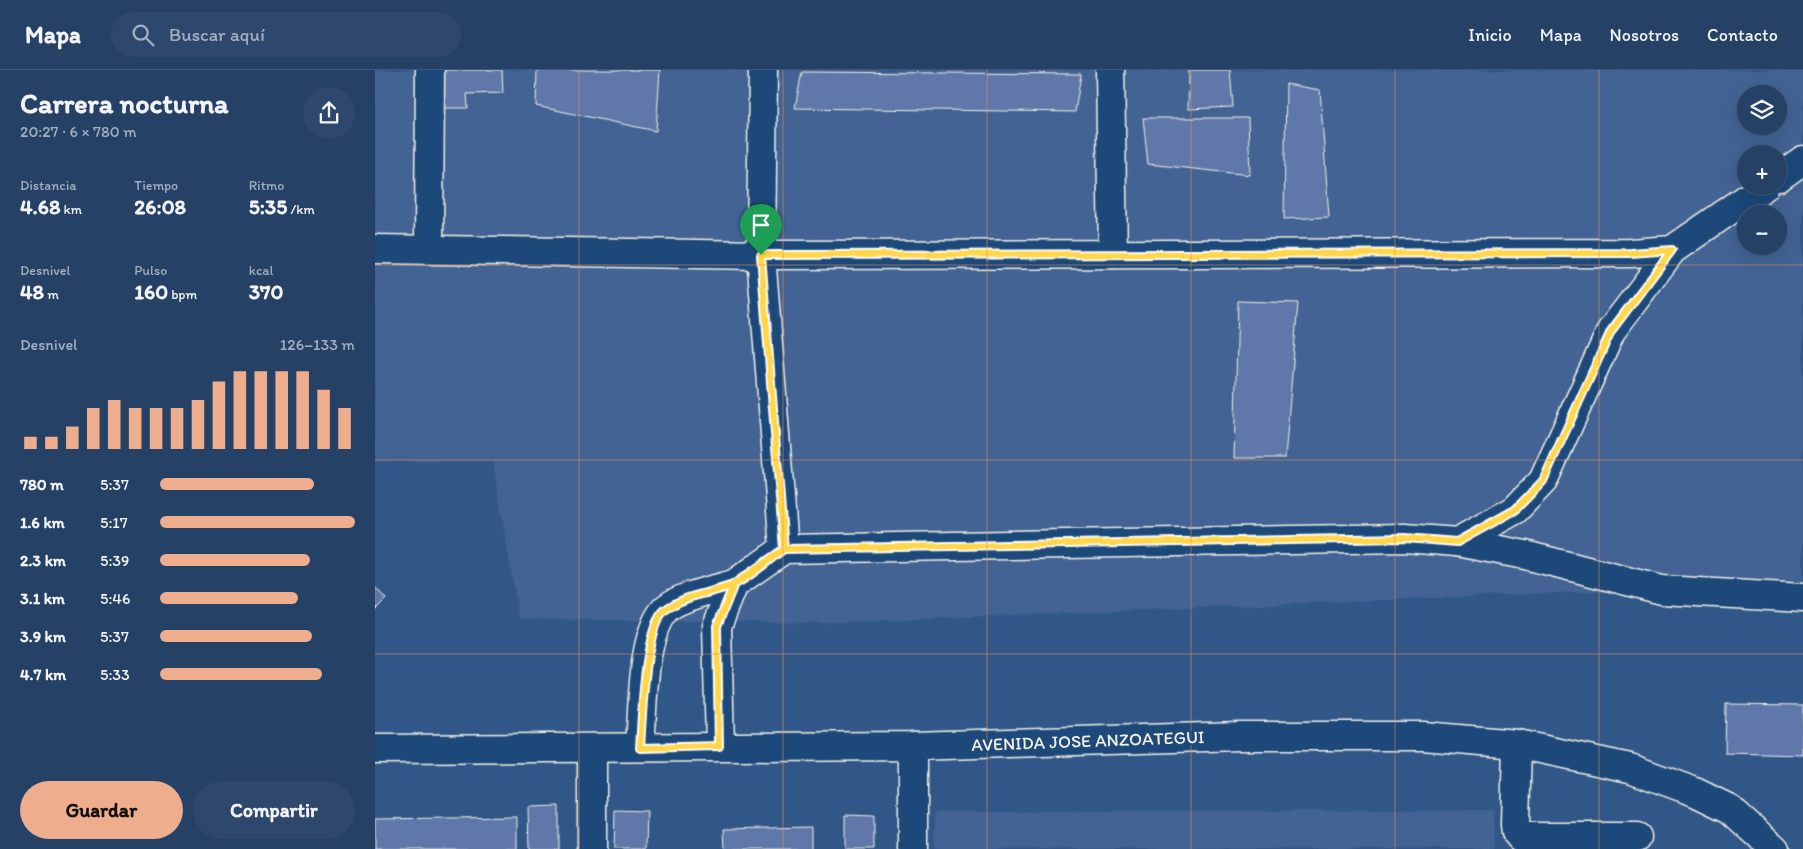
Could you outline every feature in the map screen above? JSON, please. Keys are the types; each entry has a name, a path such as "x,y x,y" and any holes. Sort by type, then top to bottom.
{"street":[{"path":"429,70 429,248"},
{"path":"763,70 761,255 784,549"},
{"path":"1110,70 1113,254"},
{"path":"1787,171 1803,160"},
{"path":"1457,542 1515,510 1543,481 1611,331 1672,250 1752,195"},
{"path":"375,249 429,248 761,255 1631,253 1672,250"},
{"path":"640,748 647,662 651,640 663,611 692,595 734,584 784,549 1405,538 1457,542 1525,555 1661,590 1803,598"},
{"path":"719,746 717,626 734,584"},
{"name":"AVENIDA JOSE ANZOATEGUI","path":"375,749 913,746 1303,735 1423,736 1517,744 1630,768 1695,792 1730,809 1775,849"},
{"path":"1517,744 1515,825 1516,832 1520,837 1637,837"},
{"path":"913,746 913,849"},
{"path":"591,849 592,748"}],"shaded area":[{"path":"375,70 1803,70 1803,583 822,623 519,619 493,462 375,461"},
{"path":"1493,810 1494,849 934,849 935,812"}],"building":[{"path":"435,70 502,70 503,93 467,94 468,108 436,108"},
{"path":"537,70 660,70 656,131 536,106"},
{"path":"1189,70 1230,70 1233,107 1188,109"},
{"path":"802,72 1081,74 1075,112 795,108"},
{"path":"1286,84 1320,90 1329,217 1284,219"},
{"path":"1143,118 1248,118 1250,175 1148,164"},
{"path":"1238,301 1298,303 1285,458 1234,458"},
{"path":"375,587 386,599 375,610"},
{"path":"1726,704 1803,705 1803,755 1725,753"},
{"path":"559,806 559,849 529,849 528,807"},
{"path":"615,810 647,811 646,849 614,849"},
{"path":"845,815 874,816 874,849 845,849"},
{"path":"517,817 517,849 375,849 375,819"},
{"path":"811,827 811,849 725,849 724,829"}],"route":[{"path":"761,255 784,549 734,584 717,626 719,746 640,748 645,670 651,640 663,611 692,595 734,584 784,549 1405,538 1457,542 1515,510 1543,481 1611,331 1672,250 1631,253 761,255"}]}
